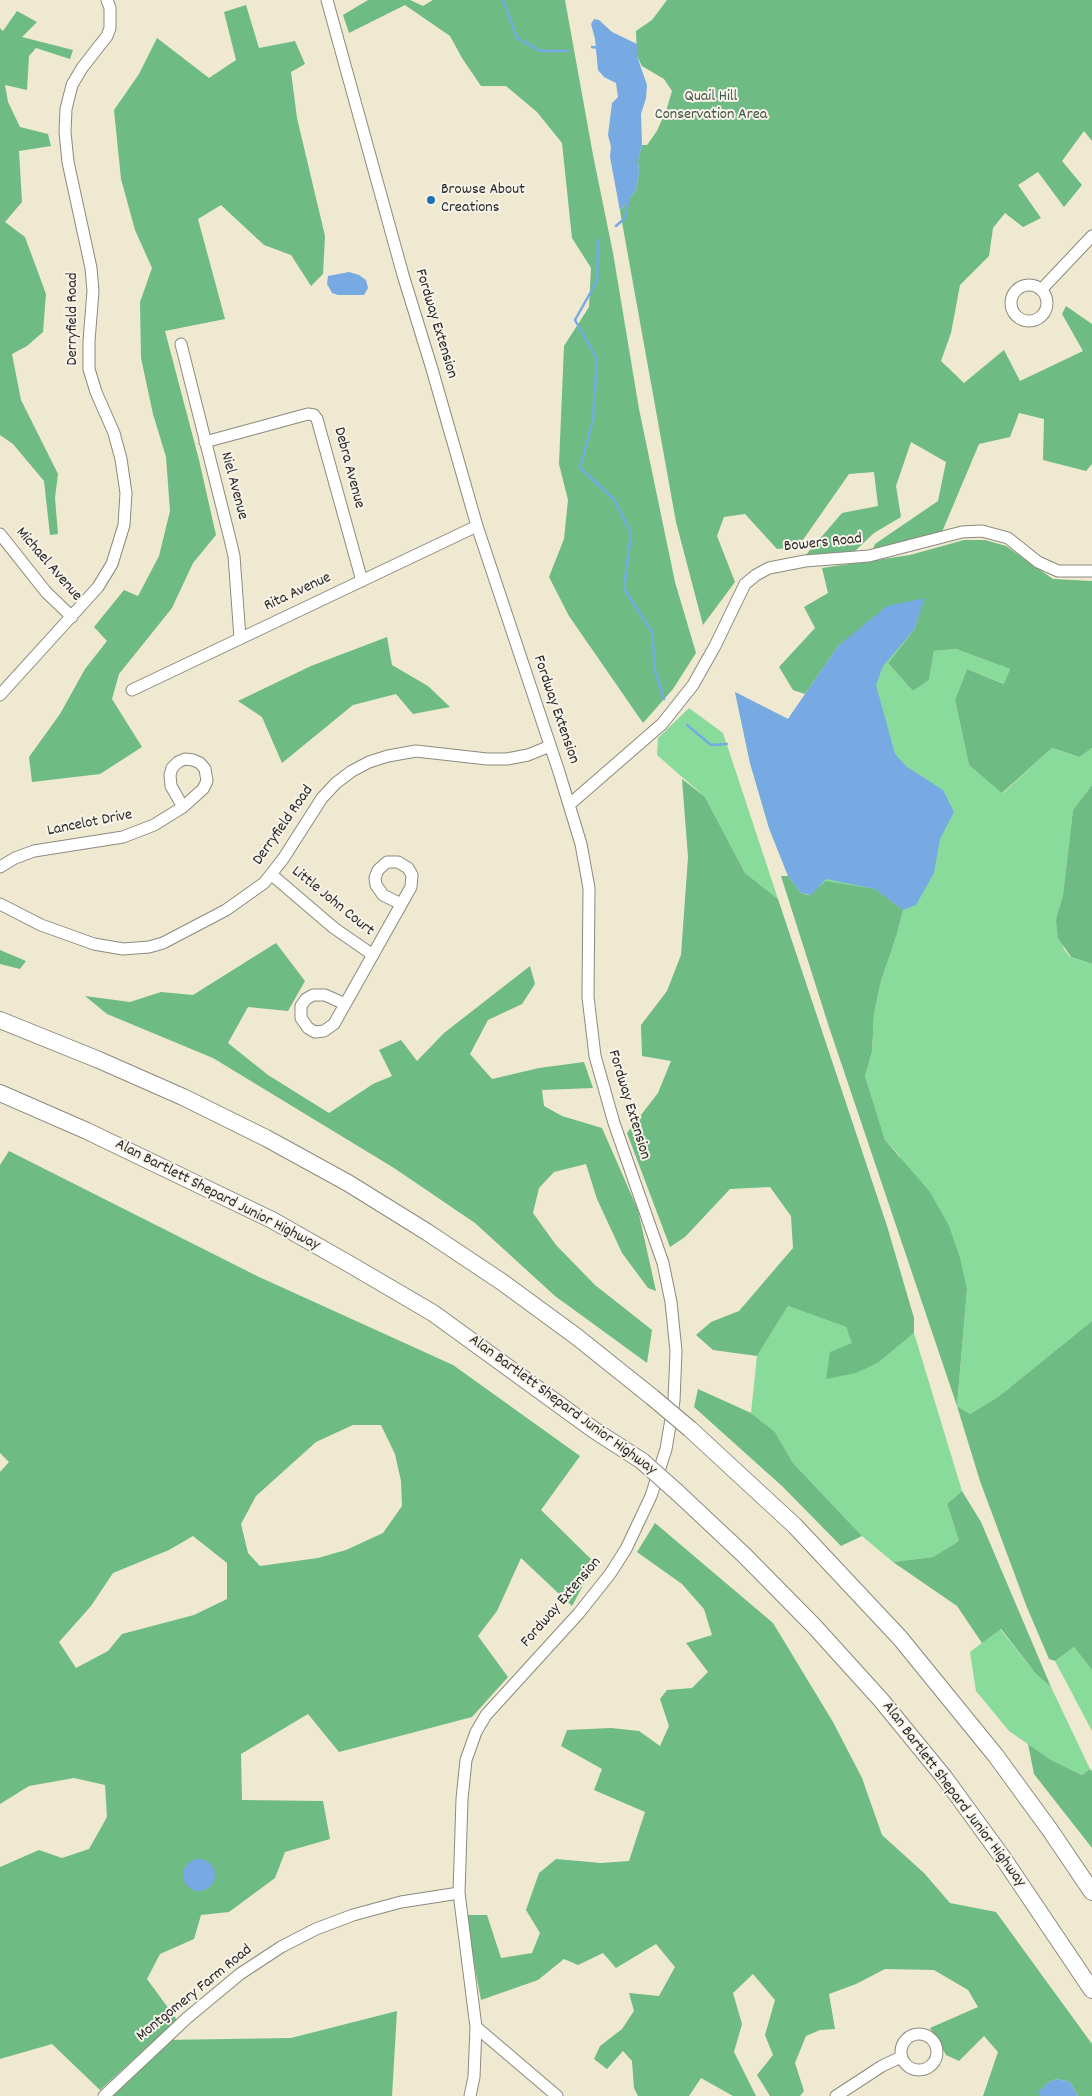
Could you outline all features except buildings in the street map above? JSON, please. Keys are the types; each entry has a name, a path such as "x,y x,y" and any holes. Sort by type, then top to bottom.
{"highway":[{"path":"0,1020 85,1054 183,1097 266,1138 348,1184 427,1232 509,1287 577,1337 690,1429 795,1526 900,1638 996,1756 1046,1824 1092,1892"},
{"name":"Alan Bartlett Shepard Junior Highway","path":"0,1093 87,1131 254,1212 351,1265 433,1313 587,1424 642,1461 744,1555 814,1626 881,1700 944,1777 1003,1858 1092,1990"}],"street":[{"name":"Derryfield Road","path":"0,695 98,587 112,564 121,538 125,512 125,484 118,445 94,386 90,369 89,340 93,291 91,268 68,162 65,132 66,109 72,85 82,68 107,36 110,28 111,13 107,0"},
{"name":"Fordway Extension","path":"327,0 403,275 477,526 582,844 589,888 588,997 595,1056 614,1123 654,1235 668,1282 674,1321 676,1351 674,1401 666,1449 656,1481 639,1523 626,1549 598,1590 498,1700 476,1732 466,1760 463,1780 459,1893 476,2027 474,2077 470,2096"},
{"path":"1041,290 1092,236"},
{"name":"Niel Avenue","path":"181,344 234,556 240,638"},
{"name":"Debra Avenue","path":"205,442 308,414 314,415 318,419 362,581"},
{"name":"Rita Avenue","path":"132,690 477,526"},
{"name":"Bowers Road","path":"570,804 662,724 693,684 715,646 746,584 756,575 769,568 805,561 869,556 962,532 982,531 1008,538 1038,562 1058,571 1092,571"},
{"name":"Michael Avenue","path":"0,534 46,592 72,617"},
{"name":"Derryfield Road","path":"0,904 26,918 79,940 110,948 136,949 163,943 184,934 244,898 272,875 322,798 336,783 352,771 369,762 388,756 416,751 487,759 508,759 528,756 550,746"},
{"name":"Lancelot Drive","path":"0,867 15,858 34,851 134,834 154,825 183,807"},
{"name":"Little John Court","path":"272,875 334,928 373,955"},
{"path":"345,1004 401,904"},
{"name":"Montgomery Farm Road","path":"104,2096 186,2018 240,1974 281,1947 316,1929 354,1915 411,1900 459,1893"},
{"path":"476,2027 556,2096"},
{"path":"836,2096 886,2063 901,2057"}],"green space":[{"path":"368,0 410,0 423,6 433,0 565,0 613,253 639,409 675,582 696,653 673,689 643,723 569,616 549,577 564,539 568,500 559,464 564,346 589,307 591,268 572,238 562,143 537,112 506,86 481,86 450,36 405,5 349,33 343,15"},
{"name":"Quail Hill Conservation Area","path":"667,0 1092,0 1092,141 1084,131 1062,161 1082,185 1064,207 1038,172 1018,185 1041,218 1023,227 1005,213 993,228 989,256 960,285 951,333 941,361 964,383 1004,350 1020,381 1083,351 1062,314 1066,306 1092,324 1092,464 1086,471 1043,460 1044,419 1019,413 1010,437 979,444 942,532 873,549 875,544 938,501 946,462 911,442 896,486 901,517 874,533 854,552 804,557 842,513 878,506 874,472 849,474 798,547 777,549 745,514 724,517 717,536 735,582 703,625 676,522 620,211 636,190 639,174 638,160 642,145 647,145 657,131 672,91 664,79 642,66 637,56 636,31 652,20"},
{"path":"246,5 259,48 295,41 305,64 291,72 297,118 325,236 323,274 311,286 291,255 264,245 221,205 198,219 225,319 165,331 199,460 216,535 193,563 172,608 119,674 112,699 142,747 100,774 32,782 29,757 60,714 85,669 107,641 94,627 124,590 138,596 159,556 170,511 166,457 153,414 141,358 140,302 152,268 135,230 121,179 114,110 139,74 157,38 209,78 236,60 224,12"},
{"path":"17,11 37,22 22,37 73,50 70,59 36,48 29,56 27,90 5,85 8,102 20,127 48,134 51,146 19,151 22,202 5,222 25,237 46,294 43,332 27,346 12,354 21,400 58,474 55,498 58,534 50,535 44,481 13,444 0,435 0,28 3,31"},
{"path":"964,540 985,540 1006,546 1053,579 1092,581 1092,748 1079,757 1052,748 1002,793 969,765 955,700 967,669 1004,684 1010,669 956,649 934,651 929,680 913,691 888,663 914,630 924,599 838,646 805,694 793,690 779,667 815,628 804,607 828,593 822,568 910,555"},
{"path":"914,630 888,663 913,691 929,680 934,651 956,649 1010,669 1005,684 967,669 955,700 969,765 1003,793 1052,748 1078,757 1092,748 1092,785 1073,810 1063,895 1056,919 1064,949 1070,957 1092,964 1092,1321 998,1397 970,1414 957,1406 967,1289 899,1155 885,1140 865,1076 872,1052 874,1013 881,981 903,910 811,895 788,876 769,828 750,763 735,692 788,719 838,646"},
{"path":"387,637 392,665 428,686 450,707 413,714 396,694 353,705 282,763 262,717 238,701 311,666"},
{"path":"689,708 723,733 778,899 745,873 705,797 657,755 658,738"},
{"path":"682,779 705,797 745,873 778,899 887,1226 914,1318 914,1333 879,1362 856,1373 826,1379 830,1352 852,1343 846,1327 788,1306 757,1356 713,1350 696,1335 711,1322 739,1311 793,1248 791,1216 770,1187 730,1189 685,1237 670,1247 627,1133 658,1093 671,1061 642,1056 641,1025 667,991 681,955 688,857"},
{"path":"1092,785 1092,964 1071,957 1058,938 1056,919 1063,895 1073,810"},
{"path":"781,876 788,876 801,893 809,895 826,881 875,889 903,910 881,981 874,1013 872,1052 865,1076 885,1140 930,1192 949,1226 960,1258 967,1289 957,1406 829,1027"},
{"path":"276,943 305,981 288,1011 248,1007 228,1043 268,1075 329,1113 373,1084 392,1076 379,1050 401,1040 417,1061 444,1033 530,966 535,984 522,1004 488,1020 470,1054 492,1079 539,1068 584,1062 593,1088 542,1090 544,1106 562,1116 602,1128 638,1210 656,1291 648,1288 622,1253 597,1199 586,1164 554,1172 539,1188 533,1213 556,1245 595,1285 652,1330 647,1363 555,1296 475,1223 394,1168 213,1058 107,1014 85,996 130,1002 161,992 193,995"},
{"path":"0,950 26,961 20,969 0,964"},
{"path":"9,1151 257,1276 453,1365 580,1456 541,1510 595,1563 572,1606 521,1558 497,1611 478,1636 508,1677 472,1717 339,1752 308,1714 241,1754 242,1800 323,1801 330,1839 285,1852 275,1878 229,1912 201,1915 194,1939 160,1954 147,1979 177,2020 100,2090 52,2044 0,2059 0,1867 39,1850 62,1858 89,1849 107,1817 105,1785 74,1778 29,1786 0,1804 0,1472 9,1462 0,1453 0,1165","holes":["353,1425 381,1425 395,1454 401,1481 402,1506 383,1533 346,1550 318,1558 260,1566 248,1553 241,1524 256,1496 316,1442","193,1536 227,1563 227,1599 194,1615 122,1634 108,1651 76,1668 59,1642 91,1606 113,1573 169,1550"]},
{"path":"788,1306 846,1327 853,1343 879,1362 914,1333 962,1491 947,1504 959,1541 933,1557 893,1562 862,1536 793,1463 775,1432 751,1413 757,1356"},
{"path":"1092,1321 1092,1670 1074,1647 1055,1661 1049,1659 1026,1605 980,1481 957,1406 970,1414 998,1397"},
{"path":"698,1389 751,1413 775,1432 793,1463 862,1536 841,1546 783,1487 694,1407"},
{"path":"962,1491 981,1522 1051,1687 1036,1674 1001,1629 982,1643 957,1606 893,1562 933,1557 959,1541 947,1504"},
{"path":"655,1523 773,1623 833,1722 862,1778 882,1835 924,1873 950,1903 996,1912 1092,2044 1092,2096 1078,2096 1070,2082 1057,2079 1049,2082 1039,2092 1040,2096 983,2096 998,2052 984,2036 959,2061 946,2055 930,2028 978,2007 968,1990 934,1970 885,1969 856,1984 829,1994 835,2029 820,2030 806,2036 795,2063 804,2091 800,2096 770,2096 757,2075 773,2055 765,2035 775,2000 753,1974 733,1993 742,2024 734,2052 756,2096 733,2096 701,2078 689,2096 638,2096 634,2088 632,2061 623,2051 607,2069 594,2059 600,2046 622,2029 634,2011 629,1993 659,1996 675,1967 656,1944 616,1968 603,1953 578,1965 564,1959 538,1980 481,2000 465,1915 487,1915 501,1958 532,1953 540,1933 526,1910 539,1873 556,1859 601,1863 629,1861 645,1812 594,1790 602,1769 561,1746 567,1730 611,1728 639,1731 660,1746 669,1726 660,1699 667,1690 692,1688 708,1672 686,1643 712,1635 704,1609 682,1584 637,1552"},
{"path":"1000,1629 1036,1674 1051,1687 1090,1769 1082,1775 1051,1760 1009,1731 976,1691 970,1652"},
{"path":"1074,1647 1092,1670 1092,1731 1055,1661"},
{"path":"1028,1744 1051,1760 1082,1775 1090,1769 1092,1771 1092,1848 1034,1774"},
{"path":"397,2011 392,2096 104,2096 163,2040 291,2038"}],"water":[{"path":"594,19 599,20 612,32 637,44 637,56 647,85 646,98 641,114 642,145 638,160 639,174 636,190 620,211 608,135 612,103 618,97 616,83 604,77 598,70 595,39 591,24"},
{"path":"349,272 359,275 366,280 368,288 364,295 338,295 332,293 327,284 328,276"},
{"path":"925,598 914,630 883,666 876,685 895,754 907,767 943,790 954,812 940,839 934,873 916,905 903,910 875,889 826,879 811,895 801,893 788,876 769,828 750,763 735,692 788,719 838,646 887,606"},
{"path":"199,1859 211,1863 215,1875 211,1887 199,1891 187,1887 183,1875 187,1863"},
{"path":"1057,2079 1070,2082 1078,2096 1040,2096 1038,2092 1049,2082"}],"waterway":[{"path":"503,0 517,38 541,51 568,51"},
{"path":"592,47 599,48"},
{"path":"616,226 625,218 629,197"},
{"path":"598,240 597,281 575,320 597,359 593,420 580,468 614,499 631,533 624,589 652,632 655,671 664,699"},
{"path":"687,725 711,745 727,744"}],"place":[{"name":"Browse About Creations","path":"431,200"}]}
